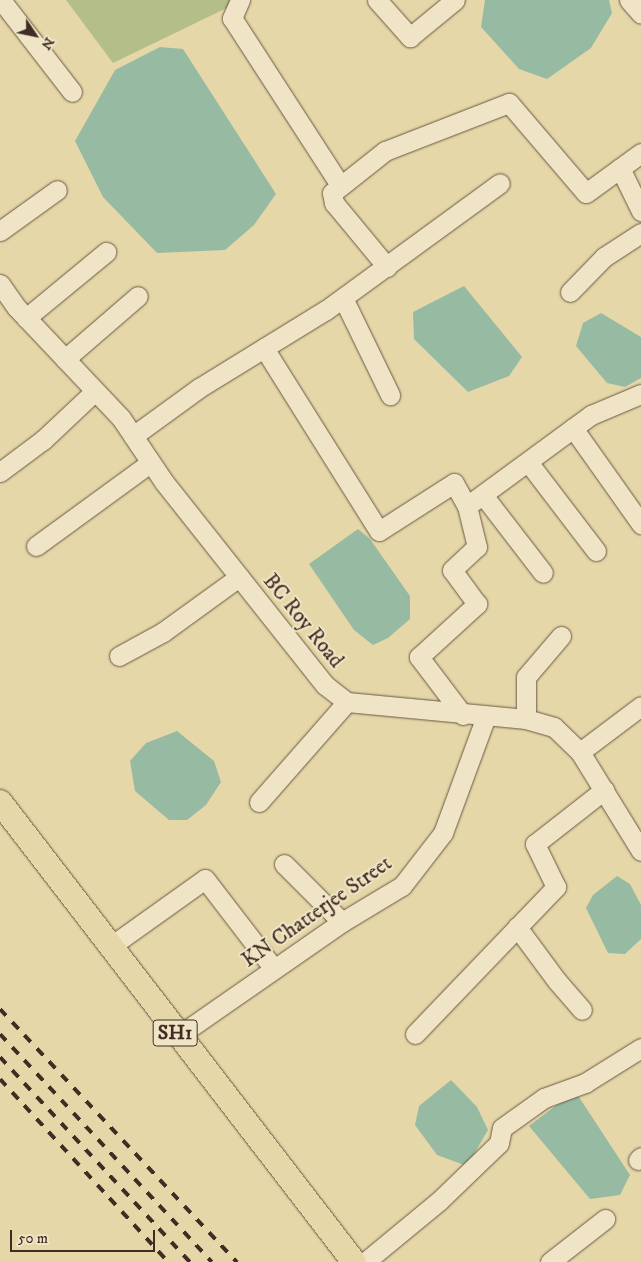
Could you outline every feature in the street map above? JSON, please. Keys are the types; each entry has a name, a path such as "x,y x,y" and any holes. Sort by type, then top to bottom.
{"main road":[{"name":"SH1","path":"0,802 178,1036 354,1262"}],"street":[{"path":"0,0 72,92"},
{"path":"240,0 232,18 340,185"},
{"path":"377,0 410,37 455,0"},
{"path":"629,0 641,14"},
{"path":"387,267 334,203 332,193 385,150 509,103 586,193 641,153"},
{"path":"620,168 641,211"},
{"path":"133,436 199,388 343,298 500,183"},
{"path":"0,231 57,190"},
{"path":"570,292 604,257 641,233"},
{"path":"26,318 106,252"},
{"name":"BC Roy Road","path":"0,284 26,318 95,390 133,436 150,463 325,685 347,702"},
{"path":"65,359 138,296"},
{"path":"343,298 390,395"},
{"path":"264,348 379,531 454,483 467,506 477,547 452,570 477,604 419,657 462,715"},
{"path":"0,472 43,440 95,390"},
{"path":"467,506 591,415 641,394"},
{"path":"573,428 641,524"},
{"path":"528,462 596,551"},
{"path":"36,546 150,463"},
{"path":"483,495 543,574"},
{"path":"119,656 163,632 239,577"},
{"path":"526,719 526,677 561,636"},
{"path":"260,802 347,702 462,715 526,719 554,727 580,752 641,851"},
{"path":"580,752 641,706"},
{"name":"KN Chatterjee Street","path":"178,1036 342,922 402,886 443,833 486,716"},
{"path":"415,1034 556,888 535,844 604,790"},
{"path":"284,864 342,922"},
{"path":"111,946 205,879 274,969"},
{"path":"517,927 556,981 582,1010"},
{"path":"365,1262 439,1201 499,1143 502,1128 544,1098 585,1082 641,1048"},
{"path":"550,1262 605,1220"}],"shaded area":[{"path":"66,0 239,0 239,2 113,63"},
{"path":"485,0 609,0 612,13 591,48 547,79 519,69 481,27"},
{"path":"160,47 183,49 276,194 254,225 225,250 157,253 103,197 75,141 115,70"},
{"path":"464,286 522,357 509,376 468,392 414,339 413,312"},
{"path":"601,313 641,337 641,378 625,387 607,383 576,346 583,323"},
{"path":"358,529 370,539 410,596 410,619 388,638 373,645 354,630 309,564"},
{"path":"177,731 214,761 221,782 206,805 187,820 169,820 135,791 130,761 146,743"},
{"path":"617,876 630,884 641,905 641,939 625,954 608,953 586,908 593,895"},
{"path":"451,1080 477,1107 488,1130 467,1166 437,1155 415,1125 419,1106"},
{"path":"575,1091 630,1175 620,1195 590,1199 529,1126"}],"railway":[{"path":"0,1009 237,1262"},
{"path":"0,1034 212,1262"},
{"path":"0,1057 190,1262"},
{"path":"0,1079 168,1262"}]}
